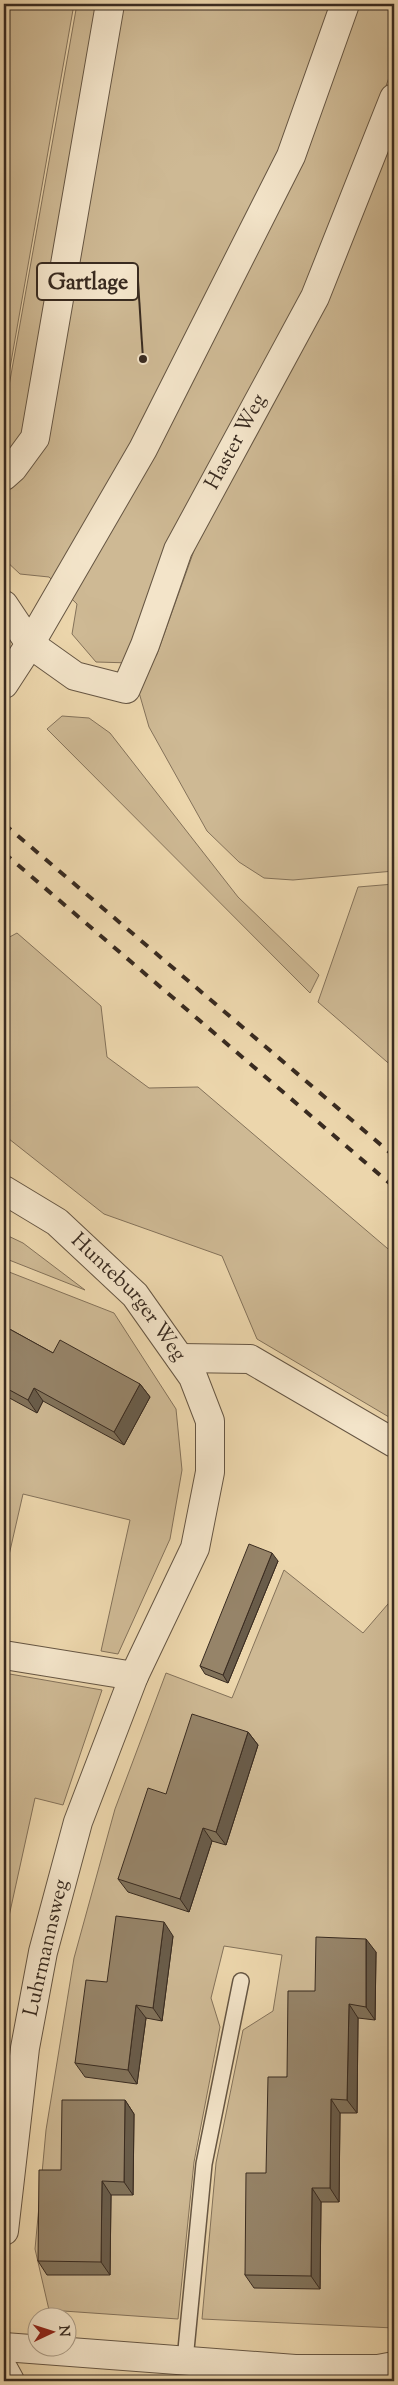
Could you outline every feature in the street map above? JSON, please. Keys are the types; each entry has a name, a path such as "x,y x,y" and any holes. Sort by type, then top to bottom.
{"street":[{"path":"4,476 13,468 35,438 110,4"},
{"path":"4,684 30,644 143,449 291,156 345,4"},
{"name":"Haster Weg","path":"30,644 75,676 126,689 145,645 178,550 315,297 394,98"},
{"path":"4,605 30,644"},
{"name":"Hunteburger Weg","path":"4,1190 56,1222 135,1295 180,1358 250,1359 394,1443"},
{"name":"Luhrmannsweg","path":"4,2231 25,2048 43,1952 78,1822 134,1676 195,1548 210,1472 210,1421 193,1377 180,1358"},
{"path":"4,1655 134,1676"},
{"path":"4,2347 295,2368 378,2369 394,2366"},
{"path":"4,2370 10,2381"}],"lane":[{"path":"185,2360 204,2164 241,1981"}],"shaded area":[{"path":"4,4 74,4 4,402"},
{"path":"77,4 394,4 394,64 349,187 300,306 132,663 96,662 72,634 77,604 49,577 20,574 4,559 4,414"},
{"path":"394,126 394,871 293,880 264,878 239,862 207,831 149,727 138,689 157,654 201,531"},
{"path":"62,716 89,718 110,733 238,897 319,975 310,993 47,729"},
{"path":"394,884 394,1068 318,1002 358,887"},
{"path":"17,933 101,1006 107,1057 149,1088 198,1087 394,1254 394,1420 257,1339 222,1256 104,1214 4,1135 4,940"},
{"path":"4,1234 23,1243 85,1290 4,1258"},
{"path":"4,1270 114,1313 176,1409 182,1470 170,1539 118,1654 101,1651 130,1520 23,1494 4,1577"},
{"path":"284,1570 363,1633 394,1597 394,2328 202,2319 216,2163 243,2030 273,2011 282,1955 224,1946 211,1998 220,2027 194,2162 178,2319 78,2312 78,2308 49,2308 35,2249 46,2130 74,1958 115,1809 166,1673 232,1698"},
{"path":"4,1673 102,1690 63,1805 35,1798 4,1939"}],"building":[{"path":"4,1326 53,1353 60,1340 140,1384 114,1432 34,1388 28,1400 4,1387"},
{"path":"249,1544 272,1553 223,1675 200,1666"},
{"path":"192,1714 248,1732 216,1832 203,1828 180,1899 118,1879 148,1788 166,1794"},
{"path":"116,1916 164,1922 153,2008 136,2005 128,2070 75,2063 86,1980 107,1982"},
{"path":"316,1937 366,1939 366,2007 349,2004 347,2100 331,2099 330,2188 312,2188 311,2276 245,2275 246,2173 266,2173 268,2077 287,2077 288,1991 315,1991"},
{"path":"62,2100 125,2100 124,2182 102,2181 101,2262 38,2261 39,2170 61,2170"}],"railway":[{"path":"4,824 394,1156"},
{"path":"4,853 394,1187"}],"place":[{"name":"Gartlage","path":"143,359"}]}
